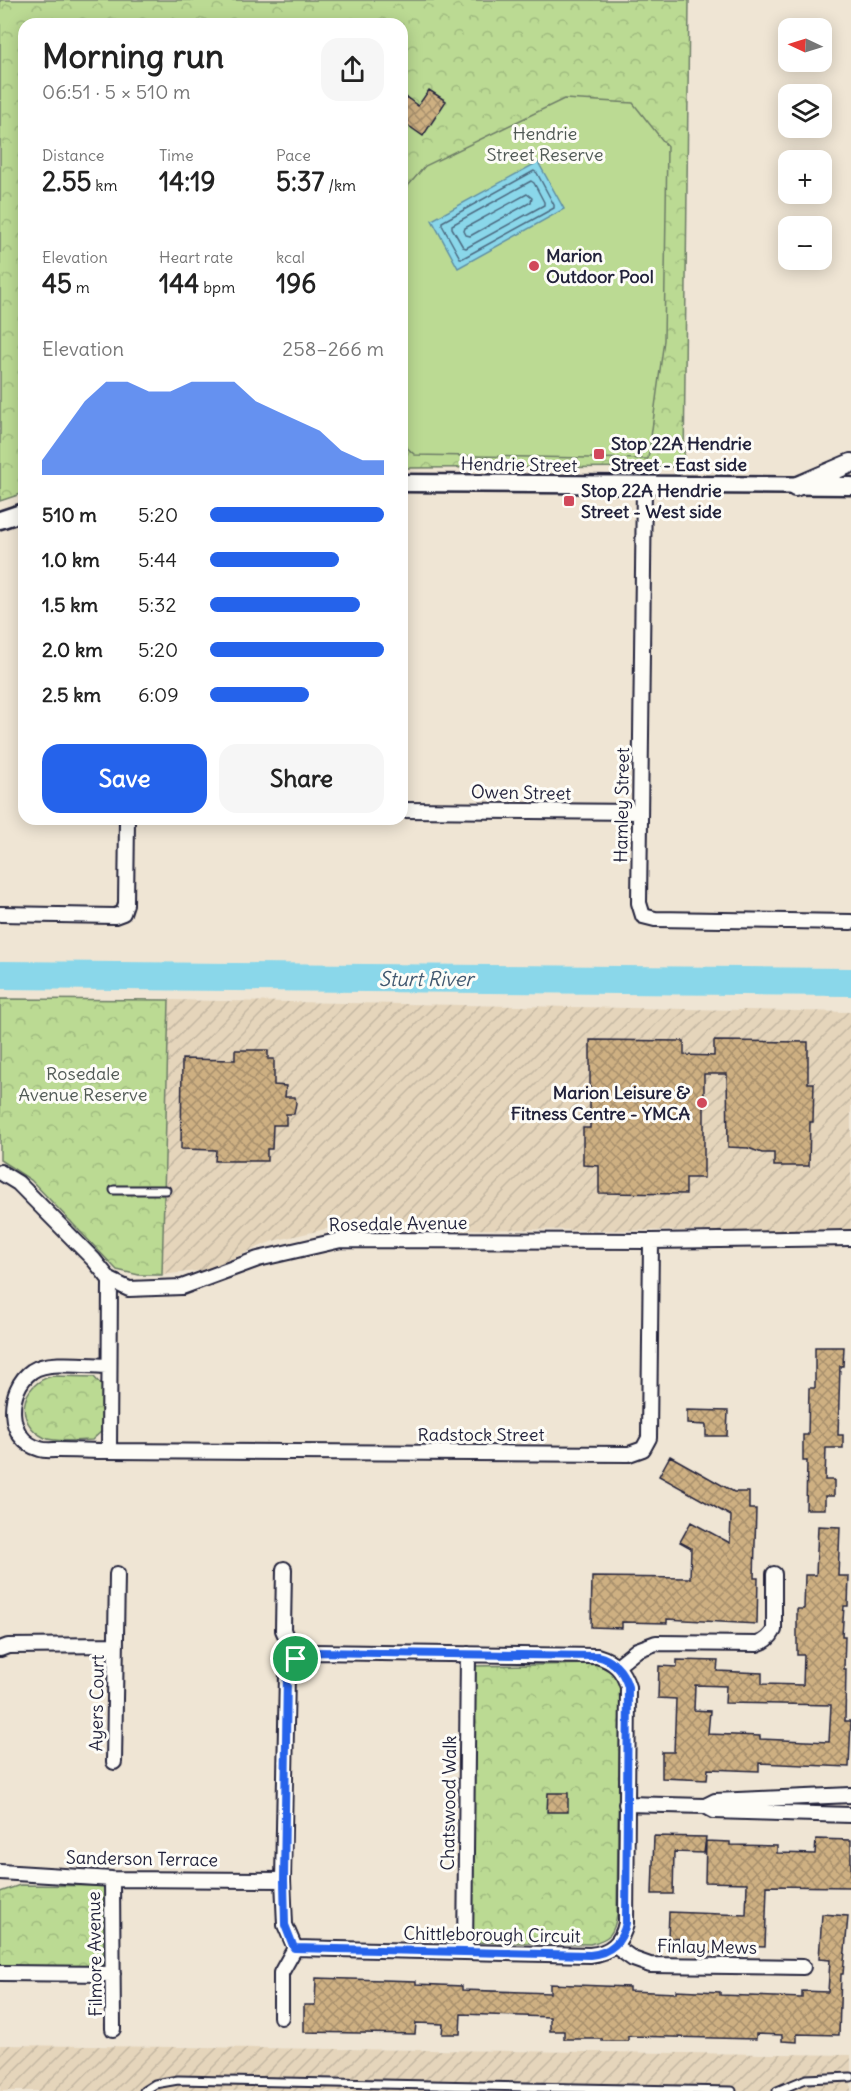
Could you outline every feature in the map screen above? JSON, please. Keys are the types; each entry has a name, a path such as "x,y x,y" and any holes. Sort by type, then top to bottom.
{"main road":[{"path":"795,487 851,463"}],"street":[{"name":"Hendrie Street","path":"408,483 851,486"},
{"name":"Hamley Street","path":"644,486 639,812 639,903 643,916 655,919 851,922"},
{"path":"0,520 18,514"},
{"name":"Owen Street","path":"408,810 639,812"},
{"path":"0,914 115,916 123,913 126,904 127,825"},
{"path":"0,1172 18,1183 94,1260 110,1280 109,1451"},
{"name":"Rosedale Avenue","path":"110,1280 129,1289 182,1287 258,1259 341,1240 851,1238"},
{"name":"Radstock Street","path":"109,1366 45,1365 32,1371 17,1385 11,1408 15,1425 23,1439 39,1449 109,1451 629,1454 643,1449 649,1438 651,1240"},
{"path":"284,1569 283,1630 296,1659"},
{"name":"Ayers Court","path":"114,1762 117,1574"},
{"path":"617,1666 637,1650 656,1643 763,1643 774,1630 774,1574"},
{"name":"Ayers Court","path":"0,1649 8,1646 116,1645"},
{"path":"281,2018 281,1973 294,1948 285,1925 287,1674 296,1659 312,1652 597,1656 617,1666 628,1687 626,1923 621,1938 615,1946"},
{"name":"Chatswood Walk","path":"465,1952 468,1654"},
{"path":"705,1806 715,1801 851,1796"},
{"path":"626,1804 705,1806 714,1811 851,1815"},
{"name":"Sanderson Terrace","path":"0,1872 112,1879 284,1880"},
{"name":"Filmore Avenue","path":"112,1879 113,2029"},
{"name":"Chittleborough Circuit","path":"294,1948 590,1955 600,1954 615,1946"},
{"name":"Finlay Mews","path":"615,1946 633,1959 651,1965 803,1967"},
{"path":"0,1973 113,1974"}],"lane":[{"path":"114,1190 166,1190"},
{"path":"777,2091 806,2079 851,2077"},
{"path":"144,2091 155,2084 178,2080 732,2091"}],"shaded area":[{"path":"169,1000 851,1012 851,1232 330,1228 273,1241 205,1270 162,1275"},
{"path":"0,2045 851,2055 851,2091 0,2091"}],"green space":[{"name":"Hendrie Street Reserve","path":"0,0 689,0 684,467 408,468 408,18 18,18 18,495 0,501"},
{"name":"Marion Outdoor Pool","path":"564,99 633,103 667,146 664,340 648,459 415,455 408,449 408,186 425,166"},
{"name":"Rosedale Avenue Reserve","path":"0,999 169,1000 162,1275 139,1275 117,1270 31,1180 0,1160"},
{"path":"53,1376 94,1377 104,1388 103,1430 92,1440 50,1440 35,1431 28,1423 25,1404 28,1395 33,1387 42,1380"},
{"path":"597,1664 611,1672 620,1685 617,1914 612,1931 607,1938 590,1944 470,1942 472,1666"},
{"path":"20,1885 105,1886 105,1967 0,1966 0,1892"}],"water":[{"path":"538,162 564,209 458,268 432,220"}],"building":[{"path":"429,90 446,101 423,136 408,125 408,98 418,106"},
{"name":"Marion Leisure & Fitness Centre - YMCA","path":"590,1040 684,1041 684,1055 714,1056 714,1041 808,1042 808,1083 814,1083 809,1166 774,1166 774,1153 728,1147 727,1074 704,1074 704,1178 686,1178 686,1194 599,1193 599,1166 583,1165 583,1128 590,1128"},
{"path":"235,1050 268,1050 268,1059 274,1059 274,1085 286,1086 285,1097 295,1097 294,1114 286,1114 286,1125 273,1125 272,1149 267,1149 267,1161 215,1161 216,1150 181,1149 182,1059 235,1060"},
{"path":"815,1347 844,1347 843,1366 840,1366 838,1435 843,1435 843,1448 826,1448 825,1480 834,1480 834,1496 825,1496 825,1509 806,1509 807,1461 803,1461 803,1435 808,1435 809,1388 815,1388"},
{"path":"687,1410 728,1411 727,1436 706,1436 706,1425 687,1424"},
{"path":"670,1456 734,1492 749,1492 749,1509 756,1509 754,1578 758,1578 757,1624 667,1619 667,1623 622,1622 622,1628 591,1627 592,1577 690,1578 691,1548 680,1542 691,1522 730,1543 731,1516 659,1476"},
{"path":"818,1526 840,1527 838,1576 849,1576 848,1606 844,1606 842,1636 845,1636 845,1721 851,1721 849,1767 759,1763 759,1771 708,1769 707,1780 662,1778 662,1752 674,1752 676,1699 658,1698 659,1666 677,1667 677,1660 718,1661 717,1671 762,1673 762,1684 803,1685 804,1655 797,1655 797,1609 804,1609 805,1575 816,1575","holes":["695,1685 726,1686 725,1703 831,1705 829,1742 708,1734 710,1711 694,1710"]},
{"path":"548,1793 568,1793 568,1812 547,1812"},
{"path":"654,1836 706,1837 704,1853 674,1852 673,1894 652,1894"},
{"path":"816,1839 851,1840 851,1887 767,1886 765,1947 713,1945 713,1953 681,1951 682,1939 668,1938 669,1912 746,1915 747,1883 705,1882 706,1841 730,1842 730,1845 777,1846 777,1853 815,1854"},
{"path":"822,1914 848,1916 843,1974 841,1974 839,2035 797,2034 797,2042 782,2041 782,2035 756,2034 756,2039 628,2036 628,2041 564,2039 564,2031 550,2031 550,2017 461,2014 460,2034 442,2034 443,2024 416,2023 415,2034 304,2032 304,2005 315,2005 316,1978 416,1981 416,1984 462,1986 462,1990 550,1993 550,1984 629,1987 629,1991 676,1993 676,1990 720,1992 720,1995 802,1998 802,1991 828,1992 830,1960 819,1959"}],"waterway":[{"name":"Sturt River","path":"0,975 851,982"}],"place":[{"name":"Marion Outdoor Pool","path":"534,266"},
{"name":"Stop 22A Hendrie Street - East side","path":"599,454"},
{"name":"Stop 22A Hendrie Street - West side","path":"569,501"},
{"name":"Marion Leisure & Fitness Centre - YMCA","path":"702,1103"}],"route":[{"path":"312,1652 597,1656 617,1666 628,1687 626,1923 625,1930 615,1946 600,1954 590,1955 294,1948 285,1925 284,1880 287,1674 296,1659 312,1652"}]}
